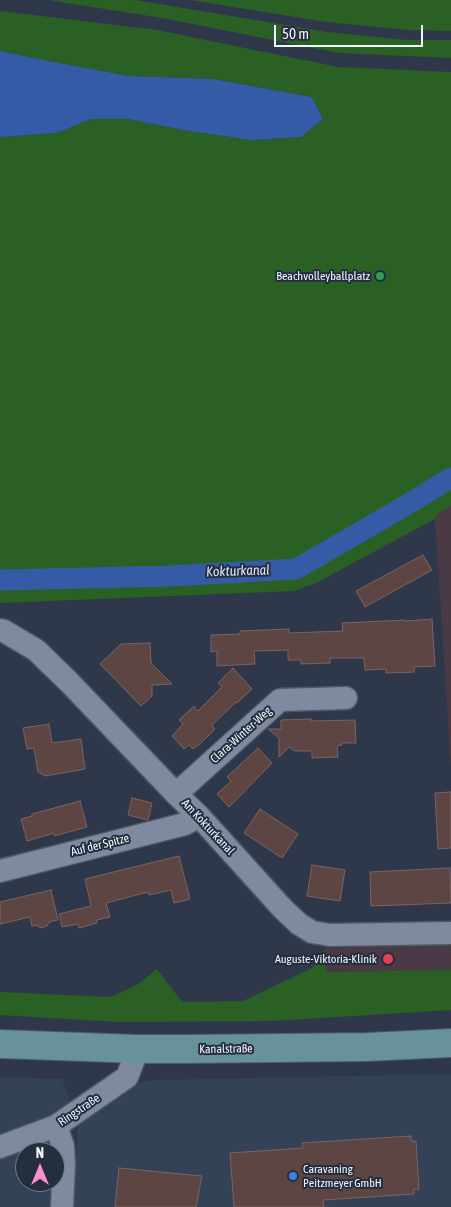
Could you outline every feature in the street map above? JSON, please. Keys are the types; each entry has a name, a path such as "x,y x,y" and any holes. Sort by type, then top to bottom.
{"main road":[{"name":"Kanalstraße","path":"0,1044 138,1049 367,1047 451,1043"}],"street":[{"name":"Am Kokturkanal","path":"0,630 36,650 69,682 199,816 283,909 299,924 312,932 330,935 451,933"},
{"name":"Clara-Winter-Weg","path":"176,794 280,700 346,698"},
{"name":"Auf der Spitze","path":"0,871 185,824 199,816"},
{"name":"Ringstraße","path":"0,1147 56,1126 127,1077 138,1049"},
{"path":"56,1126 63,1146 62,1207"}],"shaded area":[{"path":"451,506 451,769 435,519 436,514"},
{"name":"Auguste-Viktoria-Klinik","path":"451,943 451,970 326,972 325,949"},
{"path":"451,1074 451,1207 74,1207 78,1122 128,1089 143,1082 159,1080"},
{"path":"0,1077 62,1079 71,1105 58,1142 15,1142 15,1192 51,1192 50,1207 0,1207"}],"green space":[{"path":"48,0 135,0 327,32 407,40 451,40 451,58 339,53 168,19"},
{"path":"190,0 451,0 451,31 409,30 326,22"},
{"path":"0,11 157,30 338,67 451,72 451,506 437,514 435,519 316,583 294,591 0,603 0,137 57,133 91,119 128,119 183,130 251,140 301,137 323,119 312,97 213,79 129,76 0,51"},
{"path":"325,949 326,972 451,970 451,1010 272,1021 118,1022 0,1015 0,992 110,997 137,985 157,969 182,1002 243,1001 312,968"}],"water":[{"path":"0,51 129,76 213,79 312,97 323,119 301,137 251,140 183,130 128,119 91,119 57,133 0,137"}],"building":[{"path":"423,555 432,570 365,607 356,591"},
{"path":"432,619 435,666 414,667 414,672 386,673 386,669 365,670 364,658 330,658 330,663 301,664 301,660 288,660 288,650 254,651 255,664 217,666 217,651 211,652 211,635 240,634 240,631 289,629 289,633 343,631 342,623"},
{"path":"150,643 151,663 172,684 152,685 152,696 141,706 100,664 121,644"},
{"path":"233,668 252,689 212,725 215,729 201,743 193,749 189,745 184,749 172,736 183,724 179,720 194,706 198,711 222,687 218,683"},
{"path":"311,719 311,721 355,720 356,743 342,743 342,745 337,746 338,757 312,758 312,751 295,751 289,747 279,757 279,738 268,729 281,729 281,720"},
{"path":"49,724 52,743 81,739 85,769 45,776 38,772 34,748 27,749 23,728"},
{"path":"258,748 272,763 229,807 217,794 231,781 227,777"},
{"path":"451,792 451,848 438,849 435,793"},
{"path":"132,798 152,803 148,820 128,815"},
{"path":"80,801 87,827 54,836 54,833 27,841 21,819 32,816 32,814"},
{"path":"260,809 298,834 282,858 244,833"},
{"path":"179,856 190,899 174,903 171,890 149,895 148,892 106,903 110,917 97,920 97,923 79,928 78,924 62,927 59,914 91,906 85,879"},
{"path":"312,865 345,870 340,901 307,896"},
{"path":"450,868 451,903 371,906 370,872"},
{"path":"51,890 58,920 49,922 47,926 40,928 37,925 32,926 30,917 0,924 0,902"},
{"path":"411,1136 411,1141 416,1141 419,1189 414,1189 414,1194 323,1200 324,1207 234,1207 230,1153 303,1148 302,1143"},
{"path":"119,1168 202,1176 196,1207 115,1207"}],"waterway":[{"name":"Kokturkanal","path":"0,580 169,576 296,569 451,478"}],"place":[{"name":"Beachvolleyballplatz","path":"380,276"},
{"name":"Auguste-Viktoria-Klinik","path":"388,959"},
{"name":"Caravaning Peitzmeyer GmbH","path":"293,1176"}]}
